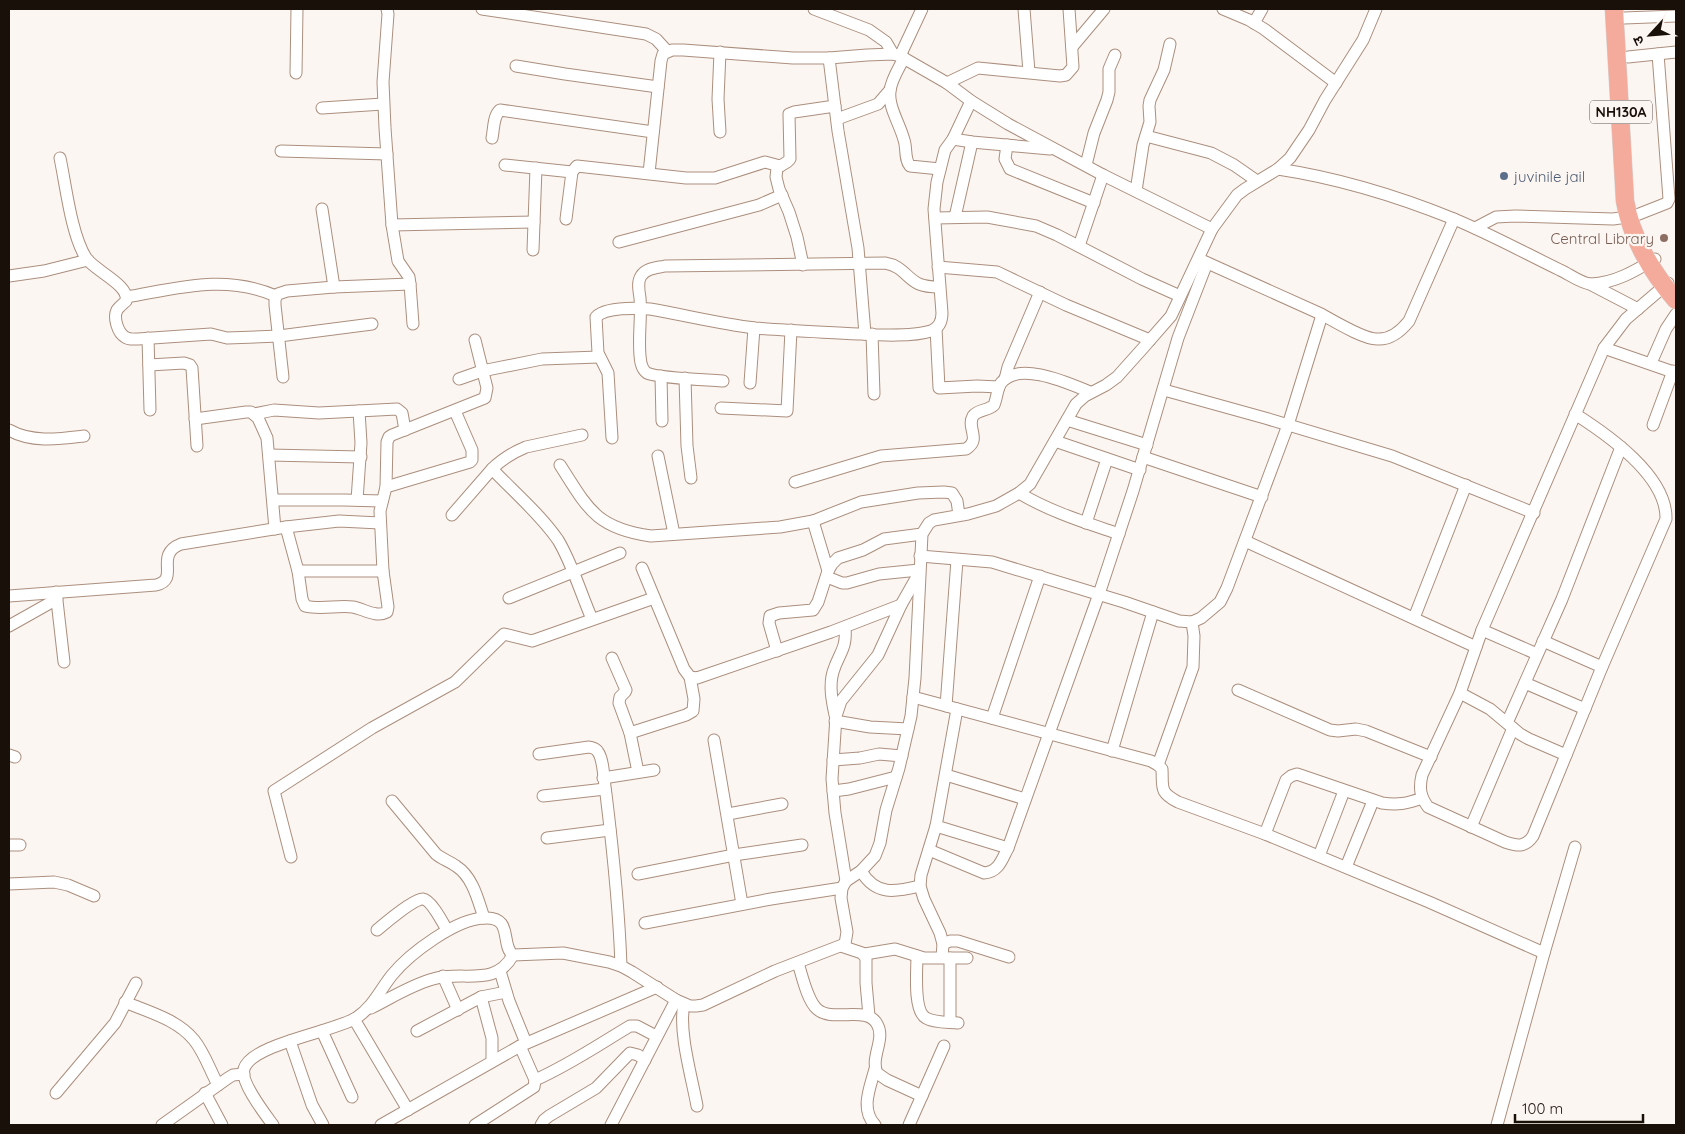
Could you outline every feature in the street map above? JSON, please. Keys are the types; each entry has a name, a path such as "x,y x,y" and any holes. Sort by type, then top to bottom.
{"highway":[{"name":"NH130A","path":"1621,12 1628,57 1633,207 1631,216"},
{"name":"NH130A","path":"1621,12 1625,201 1652,260 1670,285 1676,300"}],"street":[{"path":"296,73 297,9"},
{"path":"387,9 383,104 392,225 398,261 410,284 413,324"},
{"path":"482,9 555,14 646,34 656,39 667,51"},
{"path":"814,9 869,30 886,42 899,56 947,83 1008,124 1103,175 1212,229"},
{"path":"1024,9 1029,72"},
{"path":"947,83 978,68 1066,75 1073,67 1069,9"},
{"path":"1072,47 1104,9"},
{"path":"1222,9 1254,23 1283,42 1336,83"},
{"path":"1254,23 1262,9"},
{"path":"929,850 984,873 990,873 995,870 1008,848 1119,534 1212,229 1237,195 1290,158 1363,40 1376,9"},
{"path":"918,10 899,56 890,90 891,104 905,141 907,163 910,166 940,169"},
{"path":"1621,12 1676,16"},
{"path":"1136,191 1150,122 1150,100 1164,70 1170,44"},
{"path":"649,173 661,61 663,54 667,51 829,58 867,55 899,56"},
{"path":"720,52 718,99 720,132"},
{"path":"1628,57 1676,52"},
{"path":"1475,228 1496,218 1506,217 1613,219 1631,216 1665,205 1669,200 1658,54"},
{"path":"1086,165 1094,133 1107,100 1109,92 1108,69 1115,55"},
{"path":"829,58 859,264 874,394"},
{"path":"516,66 658,86"},
{"path":"837,119 878,104 890,90"},
{"path":"612,438 608,373 599,357 595,324 598,314 609,311 641,309 754,328 868,334 894,335 923,332 936,328 942,320 935,218 937,182 945,150 953,139 971,100"},
{"path":"322,108 383,104"},
{"path":"802,265 797,237 776,177 776,170 790,159 789,114 835,106"},
{"path":"492,138 495,118 500,110 653,132"},
{"path":"1146,136 1211,153 1257,181"},
{"path":"953,139 1059,150"},
{"path":"956,217 972,142"},
{"path":"1006,145 1005,160 1010,169 1094,203"},
{"path":"281,151 387,154"},
{"path":"60,158 79,246 88,260 98,270 122,287 127,297"},
{"path":"566,219 572,172 573,169 580,166 686,178 715,178 765,162 780,166"},
{"path":"505,165 572,172"},
{"path":"533,250 536,168"},
{"path":"1278,168 1317,174 1357,185 1454,219 1638,309"},
{"path":"1080,246 1103,175"},
{"path":"619,242 759,205 782,195"},
{"path":"322,209 334,287"},
{"path":"935,218 987,217 1036,226 1180,296"},
{"path":"1202,261 1377,340 1400,331 1409,321 1454,219"},
{"path":"392,225 534,222"},
{"path":"9,276 44,271 88,260"},
{"path":"1590,284 1631,274 1652,260"},
{"path":"645,923 844,884 872,860 877,849 908,729 913,697 922,534 928,523 996,506 1020,493 1030,484 1076,404 1090,392 1106,385 1117,377 1150,340 1170,316 1202,261"},
{"path":"723,381 661,376 644,371 642,364 640,278 643,273 650,269 665,266 892,264 899,267 921,285 939,287"},
{"path":"938,267 997,272 1150,340"},
{"path":"127,297 201,284 253,287 276,296 287,291 410,284"},
{"path":"1575,414 1599,429 1639,464 1652,481 1666,509 1666,519 1529,842 1522,846 1516,846 1428,806 1422,798 1420,786 1422,775 1460,693 1482,630 1534,512 1575,414 1604,348 1626,319 1670,285"},
{"path":"795,482 881,456 966,449 970,446 974,439 972,417 978,412 988,410 994,405 1040,292"},
{"path":"276,296 275,305 283,378"},
{"path":"127,297 115,314 121,333 129,339 211,334 227,338 279,336 372,324"},
{"path":"1651,364 1666,328 1676,314"},
{"path":"920,556 992,562 1099,594 1179,621 1192,622 1201,618 1220,602 1228,588 1288,425 1322,315"},
{"path":"750,383 754,328"},
{"path":"936,328 939,388 1002,383 1024,374 1042,375 1090,392"},
{"path":"721,408 787,411 791,330"},
{"path":"148,338 150,410"},
{"path":"254,414 258,418 267,438 273,500 280,528 298,571 302,599 305,606 354,608 382,614 387,612 388,607 383,571 380,523 380,511 386,487 386,442 389,437 404,430 485,398 486,388 475,340"},
{"path":"1604,348 1675,372 1653,425"},
{"path":"459,379 482,371 542,359 599,357"},
{"path":"149,365 184,363 190,365 193,374 196,446"},
{"path":"661,376 662,421"},
{"path":"686,378 687,446 691,478"},
{"path":"1164,390 1392,456 1534,512"},
{"path":"195,419 246,412 254,414 274,410 319,413 397,409 402,413 404,430"},
{"path":"357,500 361,457 359,411"},
{"path":"386,487 472,460 472,450 454,411"},
{"path":"1067,420 1147,445"},
{"path":"9,430 28,438 45,439 84,436"},
{"path":"452,515 492,468 509,455 526,447 582,435"},
{"path":"1055,441 1140,470"},
{"path":"1471,827 1525,683 1562,598 1621,447"},
{"path":"269,455 361,457"},
{"path":"658,456 674,534"},
{"path":"1143,457 1262,497"},
{"path":"1086,523 1107,459"},
{"path":"560,465 589,509 600,519 631,533 652,536 780,527 813,521 861,502 918,493 944,492 952,494 955,497 958,515"},
{"path":"492,468 558,541 592,619"},
{"path":"1414,618 1466,485"},
{"path":"1020,493 1048,509 1119,534"},
{"path":"273,500 357,500 382,502"},
{"path":"9,596 56,596 161,584 168,577 169,552 176,546 280,528 339,521 380,523"},
{"path":"813,521 827,574 842,583 879,574 919,572"},
{"path":"777,651 769,623 770,616 779,613 813,610 834,561 863,550 884,539 922,534"},
{"path":"1245,541 1476,647"},
{"path":"509,598 620,553"},
{"path":"917,956 918,1000 922,1014 928,1020 954,1023 943,944 920,886 921,876 936,826 946,774 952,707 957,560"},
{"path":"630,733 686,715 693,710 694,699 690,677 684,669 642,568"},
{"path":"298,571 383,571"},
{"path":"835,719 842,701 878,655 900,605 919,572"},
{"path":"992,718 1040,576"},
{"path":"9,626 56,596"},
{"path":"56,596 64,662"},
{"path":"291,857 274,791 372,728 455,682 504,634 532,641 654,598"},
{"path":"690,677 704,677 845,627 900,605"},
{"path":"1112,751 1153,612"},
{"path":"1158,764 1193,667 1192,622"},
{"path":"513,955 563,954 595,959 621,966 680,1002 690,1006 703,1005 775,971 845,944 847,939 841,898 844,884 834,791 835,719 832,678 833,671 846,643 845,627"},
{"path":"1482,630 1538,654"},
{"path":"1543,641 1602,667"},
{"path":"612,658 626,690 619,699 619,703 630,733 638,772"},
{"path":"1525,683 1584,709"},
{"path":"1238,690 1319,726 1338,731 1356,729 1366,731 1430,757"},
{"path":"1460,693 1490,709 1529,739 1566,755"},
{"path":"913,697 1158,764 1162,769 1161,780 1163,789 1169,797 1319,856 1544,953"},
{"path":"835,719 870,727 908,729"},
{"path":"714,740 742,904"},
{"path":"540,754 593,748 599,753 619,909 621,966"},
{"path":"833,760 860,758 879,754 902,756"},
{"path":"542,796 604,783 638,772 654,770"},
{"path":"946,774 1025,799"},
{"path":"1265,834 1286,780 1297,774 1373,801 1394,805 1407,804 1422,798"},
{"path":"834,791 896,777"},
{"path":"1319,856 1344,792"},
{"path":"1346,868 1373,801"},
{"path":"392,802 436,854 457,867 468,877 484,918"},
{"path":"728,814 782,804"},
{"path":"936,826 1008,848"},
{"path":"547,838 610,830"},
{"path":"638,874 734,855 802,845"},
{"path":"1497,1125 1575,847"},
{"path":"861,871 870,884 887,891 898,891 920,886"},
{"path":"9,884 54,882 68,885 94,896"},
{"path":"377,930 412,903 422,898 433,907 447,930"},
{"path":"365,1011 393,974 422,948 447,930 466,922 484,918 494,918 499,921 503,926 508,948 513,955"},
{"path":"943,944 950,941 958,941 1009,957"},
{"path":"841,946 865,954 895,949 917,956 966,958"},
{"path":"865,954 869,1016"},
{"path":"273,1125 248,1086 244,1074 246,1064 255,1055 354,1019 365,1011 413,987 443,976 484,975 500,971 508,964 513,955"},
{"path":"798,963 809,996 817,1009 822,1013 869,1016 878,1024 880,1032 875,1069 866,1106 867,1113 875,1125"},
{"path":"481,1124 531,1090 534,1087 535,1080 500,971"},
{"path":"443,976 458,1010"},
{"path":"56,1093 115,1023 136,982"},
{"path":"381,1125 523,1044 657,987"},
{"path":"417,1031 481,997 506,992"},
{"path":"481,997 492,1038 492,1061"},
{"path":"126,1002 176,1024 186,1031 195,1040 218,1085"},
{"path":"611,1125 656,1036 680,1002"},
{"path":"680,1002 697,1106"},
{"path":"354,1019 408,1110"},
{"path":"535,1080 567,1065 630,1026 637,1026 656,1036"},
{"path":"322,1031 352,1097"},
{"path":"290,1041 312,1105 322,1125"},
{"path":"909,1125 944,1046"},
{"path":"541,1125 549,1116 596,1088 630,1053 645,1060"},
{"path":"875,1069 881,1077 922,1096"},
{"path":"162,1125 179,1120 205,1094 233,1075 244,1074"},
{"path":"205,1094 222,1125"}],"place":[{"name":"juvinile jail","path":"1504,176"},
{"name":"Central Library","path":"1664,238"}]}
